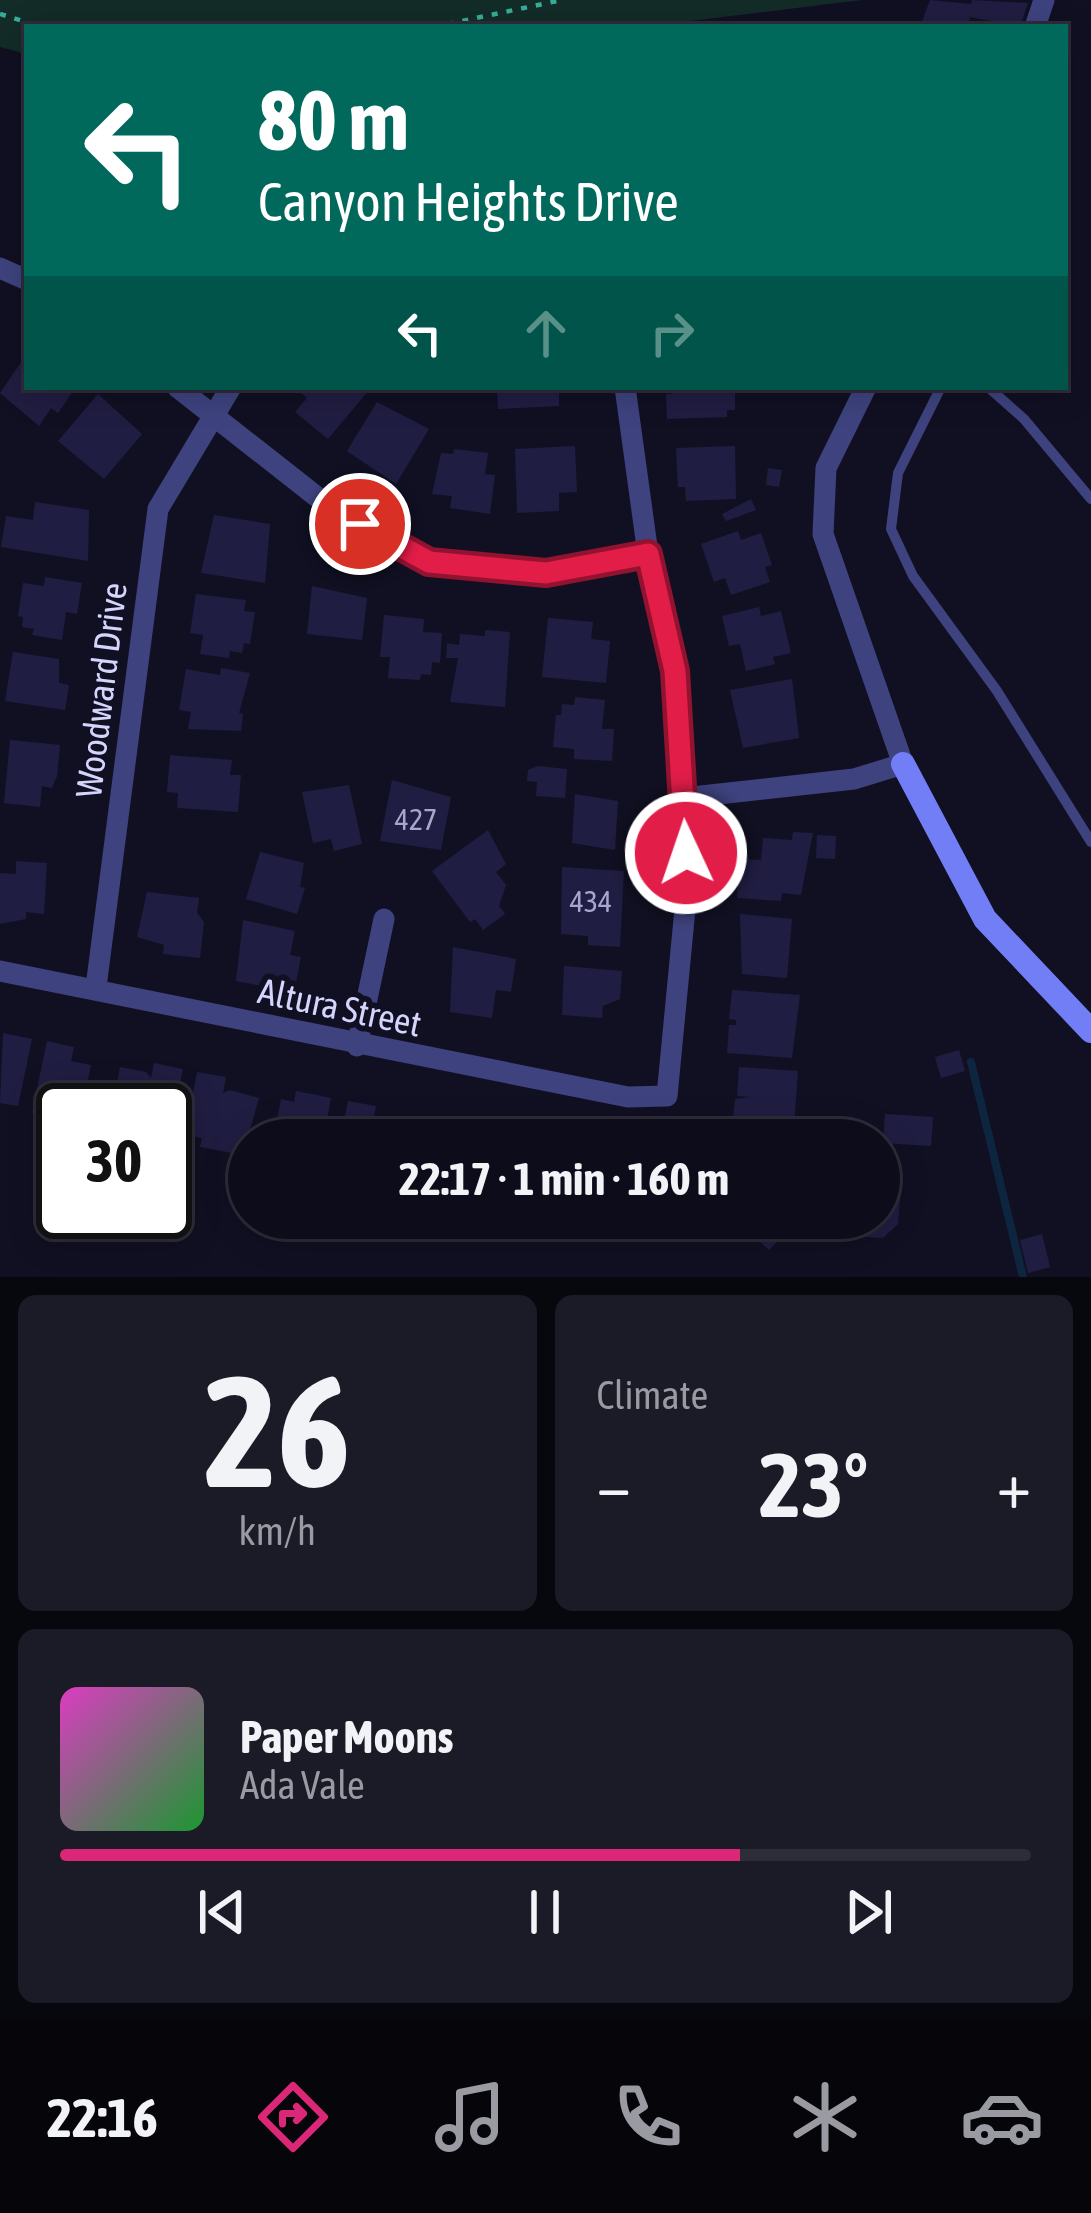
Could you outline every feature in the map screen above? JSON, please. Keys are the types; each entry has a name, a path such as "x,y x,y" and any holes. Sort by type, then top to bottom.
{"street":[{"path":"181,390 326,504 429,562 546,573 648,554"},
{"name":"Woodward Drive","path":"96,986 158,509 229,390"},
{"path":"625,390 648,554 675,671 683,798 854,779 903,764"},
{"path":"865,390 826,468 823,534 903,764 986,920 1091,1031"},
{"name":"Altura Street","path":"0,971 96,986 357,1046 628,1097 668,1096 686,909 683,798"},
{"path":"357,1046 384,920"}],"lane":[{"path":"939,390 898,473 891,529 913,576 997,691 1091,842"},
{"path":"991,390 1024,419 1091,499"}],"path":[{"path":"447,24 562,0"},
{"path":"0,14 32,24"}],"green space":[{"path":"0,0 862,0 665,24 24,24 24,53 0,47"}],"building":[{"path":"930,0 1028,3 1021,24 970,17 968,24 921,24"},
{"path":"24,358 24,390 74,390 58,413 51,408 39,426 0,393"},
{"path":"298,390 369,390 328,439 295,412 307,398"},
{"path":"497,390 559,390 559,406 498,409"},
{"path":"671,390 735,390 735,410 727,410 727,417 667,419 666,394"},
{"path":"98,394 142,434 104,479 58,441"},
{"path":"377,402 429,429 396,484 347,451"},
{"path":"575,446 577,492 559,493 559,511 517,513 515,449"},
{"path":"735,446 736,499 686,501 685,487 678,487 676,448"},
{"path":"454,449 488,453 485,474 495,475 490,514 450,508 452,496 432,494 441,453 453,454"},
{"path":"768,468 782,470 779,487 766,485"},
{"path":"751,499 756,510 726,521 722,514"},
{"path":"35,502 89,510 88,561 1,547 6,516 33,520"},
{"path":"214,515 270,524 265,583 201,573"},
{"path":"738,531 741,540 761,533 772,565 765,567 770,582 731,595 725,578 714,582 701,544"},
{"path":"45,577 82,583 77,614 66,612 62,640 32,635 34,629 22,627 23,617 18,616 23,583 44,586"},
{"path":"312,586 367,598 362,640 307,634"},
{"path":"196,594 246,600 244,611 255,612 250,644 244,643 242,653 230,651 229,658 200,654 203,635 190,633"},
{"path":"759,607 761,616 781,611 791,653 773,657 775,664 746,671 740,644 729,646 722,616"},
{"path":"384,615 424,619 423,632 442,633 440,663 432,662 431,675 421,674 420,680 388,678 390,657 380,657"},
{"path":"548,618 593,622 591,639 610,641 606,683 542,677"},
{"path":"485,630 510,632 505,707 450,702 458,658 446,658 447,643 459,645 460,634 485,636"},
{"path":"13,652 59,659 59,683 69,685 65,710 5,701"},
{"path":"221,668 250,673 239,713 243,714 241,731 188,729 191,712 179,710 186,669 220,675"},
{"path":"792,679 799,738 743,748 730,690"},
{"path":"575,697 605,700 602,729 614,729 612,761 574,759 574,749 553,747 556,715 561,715 562,704 574,705"},
{"path":"10,740 60,745 57,776 52,788 42,786 40,807 4,803"},
{"path":"170,755 232,760 230,775 241,775 238,812 177,808 178,793 167,792"},
{"path":"538,766 567,769 565,798 536,796 537,782 527,781 528,770"},
{"path":"392,780 451,797 441,850 380,841"},
{"path":"349,785 362,844 334,851 331,839 313,843 302,792"},
{"path":"575,794 618,801 615,850 572,843"},
{"path":"488,830 506,864 496,872 506,885 499,906 505,914 483,930 475,919 470,922 432,871"},
{"path":"793,832 813,833 801,895 782,893 781,901 737,898 739,859 761,860 763,838 792,840"},
{"path":"817,835 836,836 835,859 816,858"},
{"path":"260,852 304,863 300,887 305,888 297,914 246,899"},
{"path":"16,861 47,863 44,914 26,912 26,919 0,924 0,873 16,874"},
{"path":"562,867 624,871 620,947 588,945 588,936 561,934"},
{"path":"147,892 199,898 197,913 204,922 200,958 163,954 164,945 137,937"},
{"path":"740,914 792,919 787,978 742,974"},
{"path":"243,920 295,931 290,955 301,957 294,992 236,981"},
{"path":"453,947 516,959 511,992 496,990 492,1018 450,1012"},
{"path":"564,966 622,971 620,999 603,1006 602,1018 562,1015"},
{"path":"732,990 800,995 792,1058 727,1053 729,1025 736,1025 736,1020 729,1019"},
{"path":"3,1033 32,1039 18,1106 0,1103"},
{"path":"47,1041 74,1047 71,1061 91,1065 87,1083 38,1083"},
{"path":"959,1050 965,1071 941,1078 935,1057"},
{"path":"154,1063 183,1069 180,1083 117,1083 120,1067 146,1072 151,1078"},
{"path":"739,1067 798,1071 795,1119 733,1119 735,1099 751,1097 737,1096"},
{"path":"197,1072 226,1077 223,1093 230,1090 259,1098 253,1119 228,1119 228,1152 200,1147 202,1138 192,1136"},
{"path":"296,1091 331,1098 327,1119 277,1119 281,1099 294,1102"},
{"path":"348,1101 376,1106 374,1119 344,1119"},
{"path":"885,1114 933,1117 931,1146 900,1144 900,1119 885,1119"},
{"path":"1042,1234 1050,1267 1028,1273 1020,1240"},
{"path":"757,1239 780,1239 769,1250"}],"waterway":[{"path":"971,1062 1023,1277"}],"route":[{"path":"360,524 429,562 546,573 648,554 665,610 675,671 686,853"}]}
